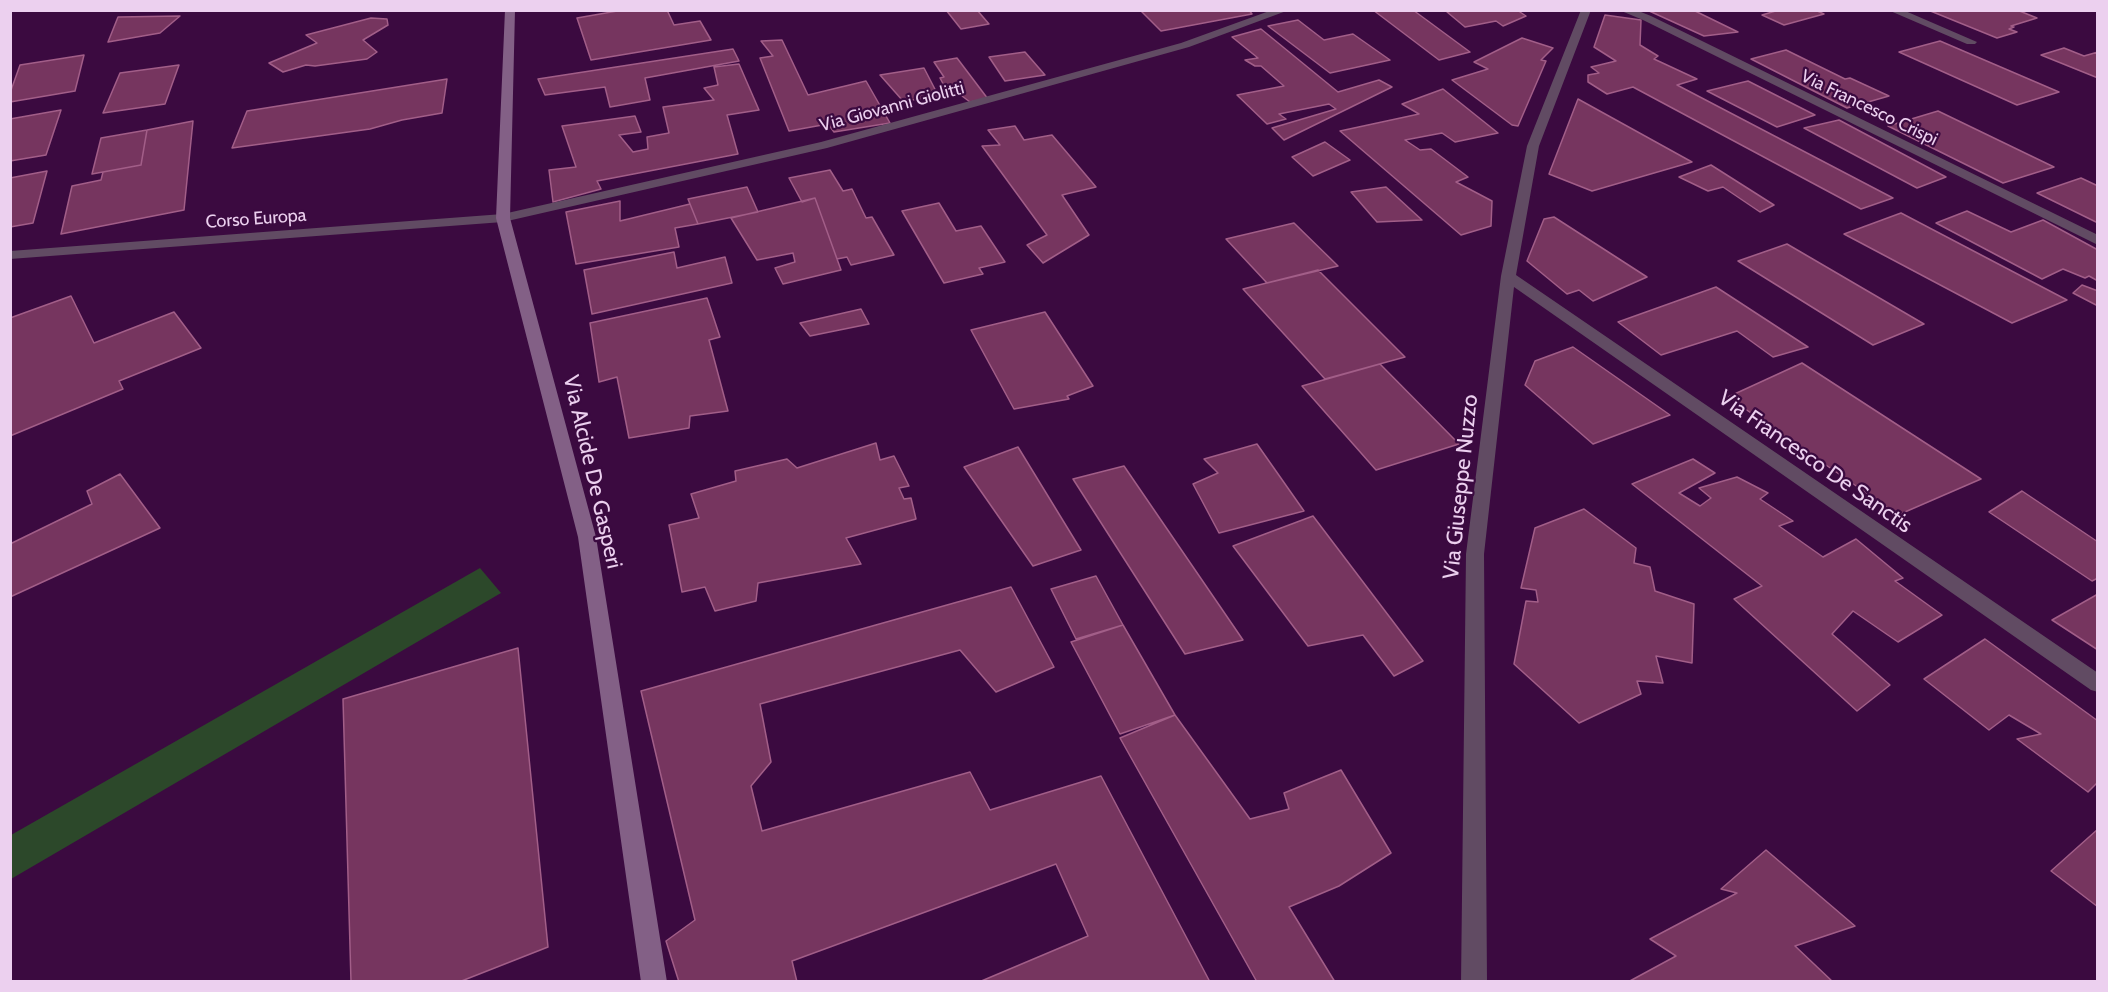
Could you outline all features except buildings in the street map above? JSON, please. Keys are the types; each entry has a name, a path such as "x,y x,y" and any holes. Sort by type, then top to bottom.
{"main road":[{"name":"Via Alcide De Gasperi","path":"510,10 503,218 587,537 654,981"}],"street":[{"name":"Via Giovanni Giolitti","path":"503,218 824,145 1185,45 1284,10"},
{"name":"Via Francesco Crispi","path":"1624,10 1647,18 2097,241"},
{"path":"1893,10 1971,42"},
{"name":"Via Giuseppe Nuzzo","path":"1474,981 1475,554 1508,276 1533,146 1584,11"},
{"name":"Corso Europa","path":"10,255 503,218"},
{"name":"Via Francesco De Sanctis","path":"1508,276 2097,684"}],"green space":[{"path":"480,568 501,593 11,879 11,835"}]}
